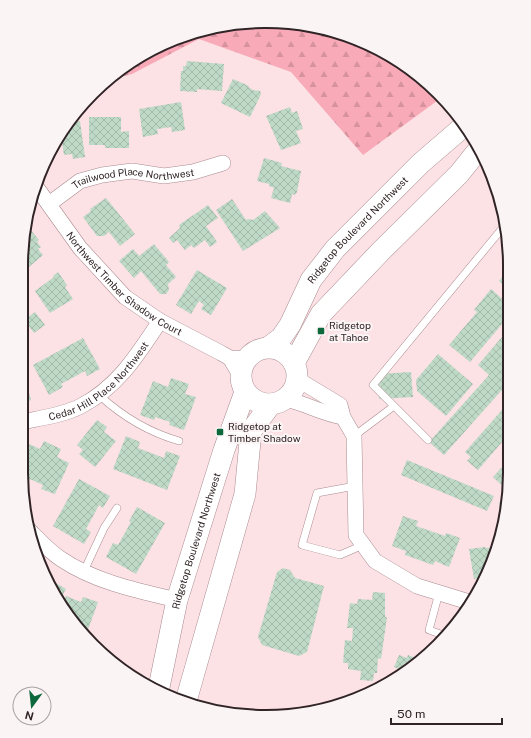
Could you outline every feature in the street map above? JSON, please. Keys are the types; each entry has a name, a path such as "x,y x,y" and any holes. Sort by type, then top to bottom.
{"main road":[{"name":"Ridgetop Boulevard Northwest","path":"269,347 281,338 290,325 311,280 335,249 421,163 460,130"},
{"path":"187,696 245,494 251,432 278,402 294,390 296,371 321,314 381,251 459,174 475,154"},
{"path":"278,402 261,403 252,399 240,371 260,348 269,347 284,352 296,371"},
{"name":"Ridgetop Boulevard Northwest","path":"159,686 177,600 224,450 240,371"}],"street":[{"name":"Trailwood Place Northwest","path":"49,204 80,182 102,175 132,171 164,176 193,172 223,162"},
{"name":"Northwest Timber Shadow Court","path":"40,192 80,248 125,297 160,321 240,371"},
{"name":"Cedar Hill Place Northwest","path":"28,420 80,406 99,395 131,365 160,321"},
{"path":"296,371 340,405 343,417 354,436 356,535 374,561 417,586 465,601"},
{"path":"278,402 300,402 330,415 343,417"},
{"path":"37,537 61,559 99,579 127,588 177,600"}],"lane":[{"path":"428,440 372,385 500,231"},
{"path":"99,395 128,418 160,435 179,441"},
{"path":"354,436 394,406"},
{"path":"355,486 317,493 302,545 340,554 363,545"},
{"path":"84,571 104,528 118,508"},
{"path":"439,593 429,630 439,634"}],"green space":[{"path":"266,28 296,30 327,36 371,52 410,77 436,101 363,155 291,72 199,39 132,74 122,77 160,52 204,36 235,30 250,29"}],"building":[{"path":"187,61 224,64 222,91 197,89 197,92 180,91 181,71 183,71 183,66 186,66"},
{"path":"233,79 249,86 248,87 253,90 260,91 261,94 250,117 221,103"},
{"path":"181,102 185,130 172,132 171,127 157,129 158,134 143,137 139,109"},
{"path":"290,107 292,113 297,111 303,129 296,131 301,143 281,150 266,116"},
{"path":"89,117 121,117 121,132 129,131 129,148 105,148 105,145 89,145"},
{"path":"80,121 85,157 73,159 72,154 64,155 62,143 76,122"},
{"path":"264,158 282,163 281,166 301,171 297,192 295,195 292,194 290,203 271,198 274,188 269,186 269,184 257,181"},
{"path":"106,198 135,234 120,246 109,232 104,236 97,236 83,217 91,211 90,209"},
{"path":"232,199 246,220 253,220 265,211 280,228 243,251 216,210"},
{"path":"208,205 218,218 206,226 217,242 210,247 205,240 194,248 191,245 185,250 177,240 173,243 169,238 180,228 179,225"},
{"path":"31,230 39,240 37,242 41,247 38,249 43,255 29,267"},
{"path":"154,244 169,262 166,265 176,277 168,284 169,290 166,294 160,294 141,271 134,278 119,261 133,249 139,256"},
{"path":"197,270 227,288 211,315 201,309 204,305 199,301 191,314 176,305"},
{"path":"58,272 67,285 65,287 73,299 50,313 35,291 54,277 53,276"},
{"path":"503,276 503,285 499,281"},
{"path":"491,289 503,300 503,323 470,362 449,345 477,312 474,310"},
{"path":"35,312 45,325 34,333 28,325 28,317"},
{"path":"503,336 503,389 444,455 429,442 489,375 478,365"},
{"path":"83,338 100,369 87,376 85,371 61,384 63,387 49,395 33,365"},
{"path":"438,354 473,384 446,416 417,391 416,380"},
{"path":"411,372 413,397 379,399 378,374"},
{"path":"171,378 189,384 185,394 196,397 184,430 169,425 170,422 155,417 154,420 140,415 153,381 168,387"},
{"path":"28,389 31,400 28,401"},
{"path":"503,409 503,441 478,470 467,461 471,457 465,452"},
{"path":"97,420 107,427 104,432 116,441 95,467 79,454 83,450 77,445"},
{"path":"126,436 140,442 138,448 164,458 166,451 180,456 167,490 113,469"},
{"path":"44,441 61,449 57,457 69,463 55,494 41,489 43,485 30,479 29,481 28,443 40,449"},
{"path":"407,460 494,496 487,511 401,475"},
{"path":"503,466 502,485 493,477"},
{"path":"79,479 110,496 103,508 99,505 86,529 91,532 84,544 53,526"},
{"path":"137,507 165,523 136,574 106,557 113,543 118,545 131,522 129,521"},
{"path":"403,516 418,521 416,526 445,536 446,533 460,538 449,567 435,561 433,565 405,555 406,551 392,546"},
{"path":"491,547 479,578 474,579 469,549"},
{"path":"283,568 290,570 295,578 324,586 307,652 299,656 262,645 258,637 277,572"},
{"path":"55,582 66,589 62,595"},
{"path":"373,592 385,593 385,617 387,617 381,659 378,658 377,673 374,673 373,681 360,680 361,671 348,669 348,663 343,663 345,640 352,641 353,628 347,628 350,603 357,604 358,599 372,600"},
{"path":"66,596 81,602 83,597 98,602 88,630 77,617 65,599"},
{"path":"399,655 407,658 408,655 414,657 399,669 394,667"}],"place":[{"name":"Ridgetop at Tahoe","path":"321,331"},
{"name":"Ridgetop at Timber Shadow","path":"220,432"}]}
